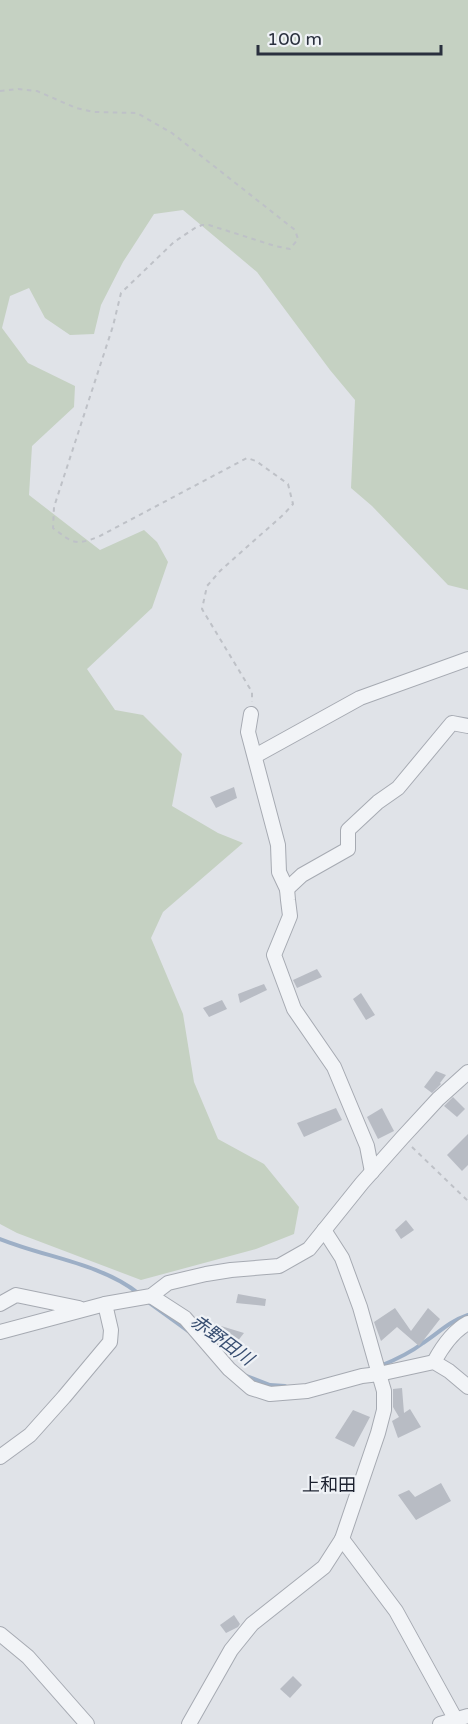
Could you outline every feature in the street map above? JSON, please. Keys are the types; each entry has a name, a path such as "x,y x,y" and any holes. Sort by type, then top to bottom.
{"street":[{"path":"255,756 360,698 468,659"},
{"path":"251,714 248,732 278,846 279,872 286,889 290,916 274,955 294,1009 334,1067 367,1146 372,1172"},
{"path":"286,889 302,875 348,849 348,830 378,802 398,788 452,723 468,726"},
{"path":"0,1332 105,1304 150,1296 168,1283 197,1276 225,1270 279,1266 309,1250 402,1137 438,1099 468,1072"},
{"path":"189,1724 231,1650 252,1624 324,1567 342,1539 370,1462 384,1410 384,1391 360,1307 342,1258 324,1230"},
{"path":"0,1304 16,1295 84,1310"},
{"path":"150,1296 185,1318 230,1369 251,1388 270,1394 307,1391 362,1376 435,1362 468,1387"},
{"path":"0,1457 30,1435 110,1342 111,1330 105,1304"},
{"path":"435,1362 441,1349 461,1326 468,1323"},
{"path":"342,1539 396,1611 462,1718 441,1724"},
{"path":"0,1634 28,1657 87,1724"}],"path":[{"path":"0,91 18,89 37,91 76,108 94,112 137,113 144,116 172,133 295,230 298,239 290,249 209,225 195,228 174,242 121,293 113,326 54,507 53,528 69,540 81,544 247,458 256,460 288,484 293,504 285,514 220,571 207,586 202,609 252,692 251,714"},
{"path":"402,1137 468,1202"}],"green space":[{"path":"0,0 468,0 468,590 448,585 372,506 351,488 355,400 257,272 183,210 154,214 123,262 101,305 94,334 70,335 45,318 29,288 10,296 2,328 28,363 75,386 74,407 32,446 29,495 100,550 144,530 157,542 168,562 152,608 87,669 115,710 143,715 182,754 172,806 218,833 243,843 163,912 151,938 183,1014 194,1082 218,1139 264,1164 299,1207 294,1234 256,1249 141,1280 17,1233 0,1224"}],"building":[{"path":"234,787 237,798 216,808 210,797"},
{"path":"317,969 322,977 297,988 293,980"},
{"path":"264,984 267,990 240,1003 238,994"},
{"path":"361,993 375,1015 366,1020 353,999"},
{"path":"222,1000 227,1009 209,1017 203,1008"},
{"path":"436,1071 446,1075 432,1093 424,1087"},
{"path":"453,1097 465,1109 457,1117 444,1106"},
{"path":"336,1108 342,1120 304,1137 297,1123"},
{"path":"382,1108 394,1131 378,1139 367,1117"},
{"path":"468,1134 468,1165 462,1171 447,1155"},
{"path":"406,1220 414,1230 401,1239 395,1230"},
{"path":"238,1294 266,1299 265,1306 236,1303"},
{"path":"395,1308 411,1331 428,1308 440,1319 419,1346 397,1327 381,1341 374,1322"},
{"path":"221,1326 244,1333 233,1347 216,1336"},
{"path":"402,1388 404,1413 410,1409 421,1427 398,1438 392,1421 399,1417 393,1407 393,1389"},
{"path":"353,1410 370,1417 354,1447 335,1438"},
{"path":"441,1483 451,1501 416,1520 398,1495 409,1490 415,1497"},
{"path":"234,1615 240,1624 226,1633 220,1625"},
{"path":"293,1676 302,1685 290,1698 280,1689"}],"waterway":[{"name":"赤野田川","path":"0,1239 107,1274 138,1293"},
{"name":"赤野田川","path":"148,1302 188,1331"},
{"name":"赤野田川","path":"380,1366 408,1353 449,1324 468,1315"},
{"name":"赤野田川","path":"244,1375 270,1385 285,1386"}],"district":[{"name":"上和田","path":"329,1485"}]}
